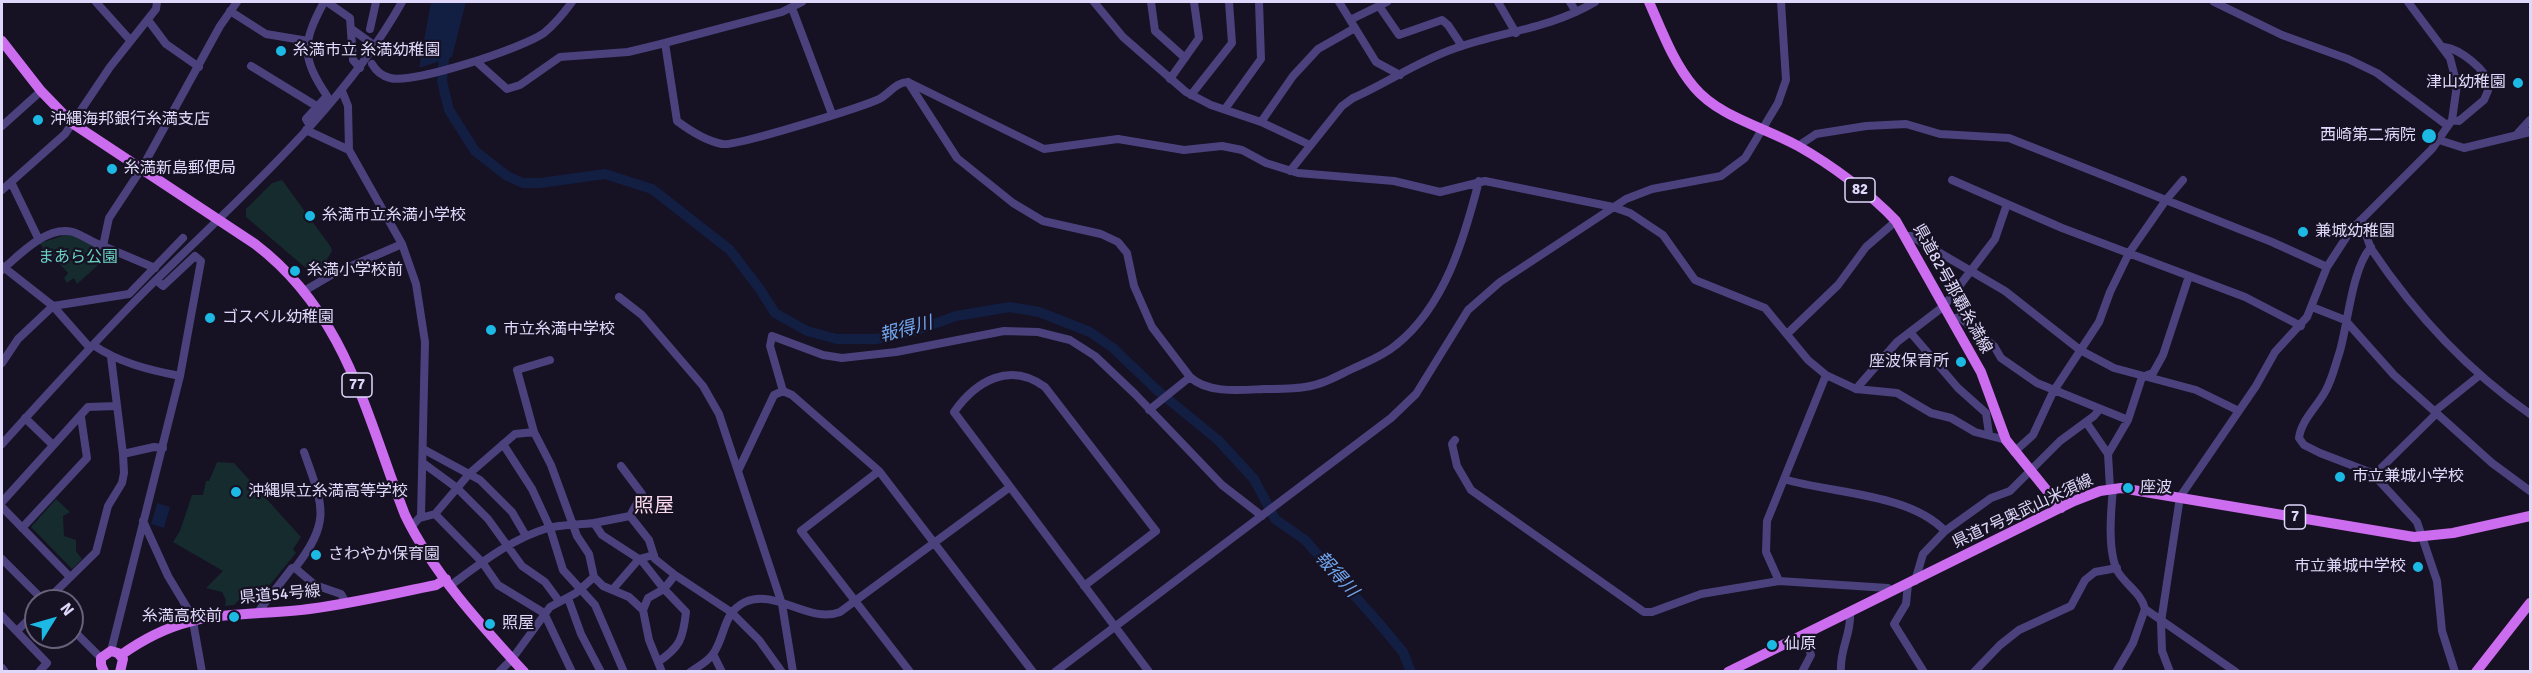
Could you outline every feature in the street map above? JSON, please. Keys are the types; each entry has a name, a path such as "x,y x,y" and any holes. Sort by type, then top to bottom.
{"main road":[{"name":"県道82号那覇糸満線","path":"1648,2 1670,50 1694,87 1713,103 1798,146 1883,207 1896,221 1981,372 1990,412 2006,440 2061,508"},
{"name":"77","path":"3,46 72,123 218,219 273,259 304,291 329,325 345,355 411,527 448,582 524,672"},
{"name":"県道7号奥武山米須線","path":"1728,672 2061,508 2111,488 2180,497 2354,528 2422,537 2453,533 2530,516"},
{"name":"県道54号線","path":"122,655 148,638 209,616 346,603 448,582"},
{"path":"2476,672 2530,603"},
{"path":"104,671 106,655 122,655 124,663 120,672"}],"street":[{"path":"96,2 130,40"},
{"path":"2,190 63,137 130,40 156,9 157,2"},
{"path":"103,246 106,223 142,168 237,2"},
{"path":"349,150 308,128 306,119 327,96 308,63 308,40 326,2 350,18 353,60 360,68"},
{"path":"370,29 376,2"},
{"path":"2,444 131,305 342,91 375,46 402,2"},
{"path":"372,64 389,78 412,76 478,63 544,33 572,2"},
{"path":"478,63 507,89 520,85 561,57 628,52 689,35 716,32 792,8 801,2"},
{"path":"1094,2 1123,37 1191,95 1261,122 1310,145"},
{"path":"1151,2 1155,31 1185,58"},
{"path":"1170,79 1199,38 1194,2"},
{"path":"1191,95 1232,43 1229,2"},
{"path":"1225,109 1262,59 1259,2"},
{"path":"1339,2 1376,62 1400,75"},
{"path":"1261,122 1293,76 1318,49 1387,2"},
{"path":"1498,2 1516,33"},
{"path":"1570,2 1576,12"},
{"path":"1290,171 1347,102 1462,46 1565,18 1595,2"},
{"path":"1055,672 1404,407 1426,378 1456,325 1482,296 1613,207 1652,189 1710,179 1727,172 1745,158 1764,130 1778,103 1786,80 1781,2"},
{"path":"2214,2 2282,35 2348,59 2377,73 2450,123 2459,121 2484,100 2490,86 2483,72 2453,48 2444,47"},
{"path":"2170,672 2162,651 2161,622 2180,497 2239,411 2275,352 2301,326 2312,306 2327,267 2361,220 2439,140 2450,123 2457,85 2444,47 2408,2"},
{"path":"1378,6 1399,35 1442,20 1462,46"},
{"path":"792,8 832,114"},
{"path":"230,11 266,34 308,40"},
{"path":"147,20 166,44 199,66"},
{"path":"352,30 375,46"},
{"path":"665,43 677,121 721,144 731,145 754,139 878,100 900,83 908,82 1044,150 1118,139 1184,150 1222,146 1242,150 1290,171 1327,177 1394,181 1440,192 1479,181 1613,207 1630,213 1663,235 1695,280 1758,303 1808,360 1826,375 1856,388 1897,393 1931,413 1951,418 1975,432 2006,440"},
{"path":"251,66 318,107"},
{"path":"908,82 957,158 1013,203 1043,221 1101,234 1118,242 1127,253 1134,286 1152,327 1189,378 1209,387 1238,391 1304,387 1333,378 1395,346 1421,320 1437,296 1458,251 1479,181"},
{"path":"3,122 41,91"},
{"path":"342,91 348,106 349,150 402,244 414,276 423,324 423,463 420,518"},
{"path":"2515,136 2530,120"},
{"path":"1798,146 1816,134 1866,126 1906,124 1940,134 2009,138 2272,242 2327,267"},
{"path":"2439,140 2464,148 2530,132"},
{"path":"1952,180 2129,253 2245,297 2301,326"},
{"path":"2014,452 2033,435 2053,392 2099,322 2110,292 2129,253 2183,180"},
{"path":"11,182 39,240"},
{"path":"1856,388 1897,342 1944,306 1995,239 2007,204"},
{"path":"2361,220 2371,248 2442,340 2480,375 2530,414"},
{"path":"1787,334 1838,285 1866,247 1896,221"},
{"path":"155,268 69,231 53,233 39,240 2,268 53,306 91,347 111,357 146,369 180,376"},
{"path":"1906,236 1911,236 2005,291 2080,350 2114,368 2196,390 2239,411"},
{"path":"2,363 18,339 53,306 129,294 183,238"},
{"path":"304,291 333,274 402,244"},
{"path":"2371,248 2362,262 2344,321 2340,351 2327,388 2305,421 2299,438 2312,449 2374,475 2417,522 2437,581 2442,631 2455,672"},
{"path":"84,638 106,655 163,448 180,376 201,261 195,256 162,286 156,280"},
{"path":"2142,377 2153,373 2163,355 2189,276"},
{"path":"122,296 131,305"},
{"path":"619,297 642,315 703,386 719,414 782,604 793,672"},
{"path":"2312,306 2344,321 2377,357 2436,412 2492,463 2530,491"},
{"path":"1952,319 1959,317 1994,346 2001,358 2053,392 2128,420"},
{"path":"1033,672 879,471 807,407 783,391 770,346 772,336 823,355 842,358 864,357 1004,331 1020,331 1059,338 1083,347 1151,409 1222,485 1262,516"},
{"path":"1910,332 1958,388 1990,412 1989,434"},
{"path":"58,589 96,552 108,506 122,483 123,454 111,357"},
{"path":"550,360 518,370 534,432 551,465 577,536 589,554 594,577 603,586 613,589 643,610"},
{"path":"1779,580 1766,552 1767,521 1826,375"},
{"path":"2374,475 2436,412 2480,375"},
{"path":"1084,586 1156,531 1045,387 1021,376 1001,377 982,382 968,393 954,412 1084,586 1149,672"},
{"path":"2108,454 2128,420 2142,377"},
{"path":"1151,409 1189,378"},
{"path":"738,471 774,395 783,391"},
{"path":"2,502 88,407 116,406"},
{"path":"1924,672 1894,624 1906,604 1911,582 1923,554 1944,531 1991,498 2010,491 2060,441 2099,410"},
{"path":"22,528 87,458 81,417"},
{"path":"25,418 53,446"},
{"path":"2086,422 2108,454 2111,536 2116,568 2140,597 2145,609 2236,672"},
{"path":"411,527 420,518 435,514 470,473 515,434 534,432"},
{"path":"1455,440 1452,444 1457,466 1471,490 1644,612 1652,612 1701,594 1779,580 1888,588 1890,592"},
{"path":"503,444 532,489 550,528 562,570 595,605 624,672"},
{"path":"123,454 154,447 163,448"},
{"path":"423,449 470,473 512,512 526,536"},
{"path":"258,612 311,545 321,516 320,491 304,452"},
{"path":"423,463 457,488 488,519 522,566 545,582 559,601"},
{"path":"621,466 642,494 630,516"},
{"path":"879,471 801,531 910,672"},
{"path":"1784,479 1904,505 1926,514 1944,531"},
{"path":"690,672 713,654 731,612 758,598 821,614 834,614 855,602 1010,487"},
{"path":"2,507 70,577"},
{"path":"435,514 482,562 498,585 544,613 572,672"},
{"path":"448,582 526,536 550,528 630,516"},
{"path":"630,516 649,540 654,555 675,575 731,612 759,640 782,672"},
{"path":"143,521 168,576 193,620 202,672"},
{"path":"594,523 602,535 639,559 686,612 684,631 677,649 658,662"},
{"path":"613,589 639,559 654,555"},
{"path":"2,559 33,589"},
{"path":"295,568 315,585 340,594 346,603"},
{"path":"1974,672 2000,645 2019,630 2070,606 2085,580 2094,572 2116,568"},
{"path":"662,672 649,640 643,610 648,598 664,589 675,575"},
{"path":"499,672 512,659 544,613 559,601 568,598 594,577"},
{"path":"568,598 581,634 602,672"},
{"path":"2116,672 2133,644 2145,609"},
{"path":"1841,672 1840,657 1851,622 1850,612"},
{"path":"2,616 48,663 39,672"},
{"path":"17,631 24,624"},
{"path":"1802,672 1811,655 1804,634"},
{"path":"713,654 722,672"},
{"path":"2,668 5,672"}],"green space":[{"path":"282,180 331,247 332,251 320,268 307,269 246,217 246,209 272,183"},
{"name":"まあら公園","path":"65,235 89,240 103,252 106,258 77,284 74,278 67,283 64,278 68,273 54,258 46,261 39,253 43,248 40,243"},
{"path":"217,462 234,463 301,537 293,549 296,553 255,603 244,595 234,605 225,606 226,600 222,592 206,588 223,571 173,542 180,531 192,495 203,495 206,481 209,481"},
{"path":"56,499 70,512 63,516 64,536 76,540 76,551 82,559 72,569 31,527"}],"water":[{"path":"431,2 466,2 452,57 419,68"},
{"path":"157,503 170,507 164,528 151,524"}],"waterway":[{"name":"報得川","path":"445,49 442,81 449,110 475,151 507,176 523,183 540,183 605,174 652,189 730,250 775,313 807,331 837,339 876,339 917,330 956,316 1010,307 1039,312 1090,332 1113,348 1158,391 1218,440 1254,479 1275,519 1305,540 1378,622 1403,652 1411,672"}],"place":[{"name":"糸満市立 糸満幼稚園","path":"281,51"},
{"name":"津山幼稚園","path":"2518,83"},
{"name":"沖縄海邦銀行糸満支店","path":"38,120"},
{"name":"西崎第二病院","path":"2429,136"},
{"name":"糸満新島郵便局","path":"112,169"},
{"name":"糸満市立糸満小学校","path":"310,216"},
{"name":"兼城幼稚園","path":"2303,232"},
{"name":"糸満小学校前","path":"295,271"},
{"name":"ゴスペル幼稚園","path":"210,318"},
{"name":"市立糸満中学校","path":"491,330"},
{"name":"座波保育所","path":"1961,362"},
{"name":"市立兼城小学校","path":"2340,477"},
{"name":"座波","path":"2128,488"},
{"name":"沖縄県立糸満高等学校","path":"236,492"},
{"name":"さわやか保育園","path":"316,555"},
{"name":"市立兼城中学校","path":"2418,567"},
{"name":"糸満高校前","path":"234,617"},
{"name":"照屋","path":"490,624"},
{"name":"仙原","path":"1772,645"}],"district":[{"name":"照屋","path":"654,507"}]}
